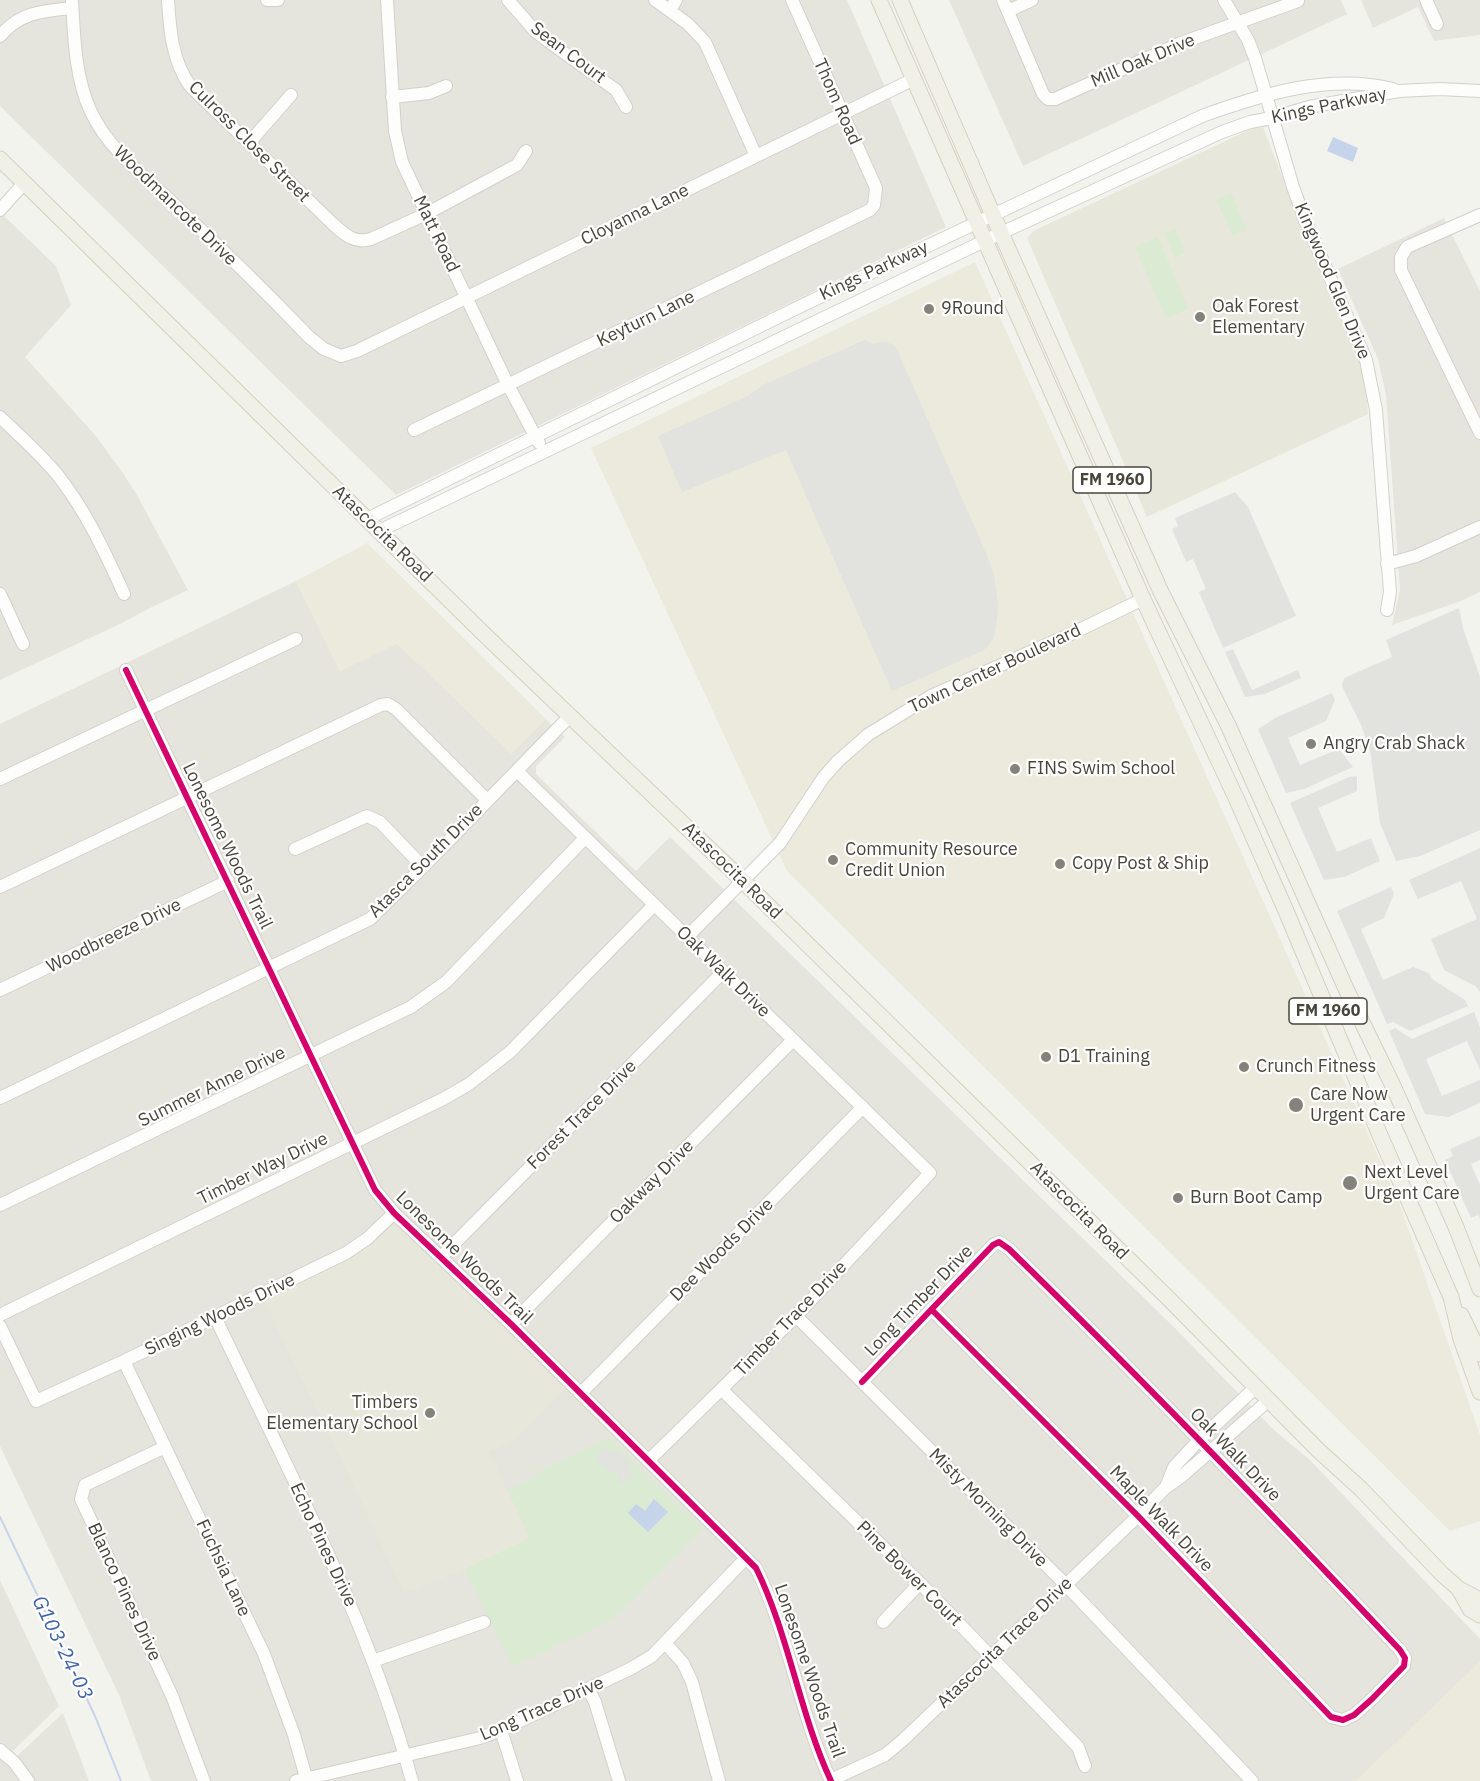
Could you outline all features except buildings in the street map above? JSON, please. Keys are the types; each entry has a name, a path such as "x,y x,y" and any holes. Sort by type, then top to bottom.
{"main road":[{"name":"FM 1960","path":"879,0 1143,599 1242,810 1286,911 1378,1133 1451,1297 1461,1339 1480,1392"},
{"name":"FM 1960","path":"900,0 1161,592 1228,725 1347,991 1394,1088 1456,1227 1480,1289"},
{"name":"Atascocita Road","path":"0,159 569,717 743,881 1152,1282 1361,1489 1442,1574 1459,1589 1480,1600"},
{"path":"1451,1297 1480,1354"},
{"name":"Atascocita Road","path":"1459,1589 1470,1609 1480,1615"}],"street":[{"name":"Culross Close Street","path":"168,0 173,47 178,67 184,77 198,95 344,234 354,240 365,241 426,214 517,165 525,151"},
{"path":"267,0 278,0"},
{"name":"Matt Road","path":"387,0 394,131 398,147 411,182 508,385 544,451"},
{"name":"Sean Court","path":"508,0 535,31 616,90 626,107"},
{"path":"655,0 673,5 705,42 756,156"},
{"name":"Thom Road","path":"792,0 876,188 874,205"},
{"path":"1006,6 1032,0"},
{"name":"Kingwood Glen Drive","path":"1224,0 1239,23 1256,58 1272,118 1305,220 1366,360 1376,411 1390,592 1387,610"},
{"name":"Mill Oak Drive","path":"1006,6 1043,94 1048,99 1055,99 1064,97 1152,56 1298,0"},
{"path":"1426,0 1437,24"},
{"path":"0,36 19,19 72,4"},
{"name":"Woodmancote Drive","path":"72,4 81,87 96,122 113,146 309,337 324,349 341,356 357,351"},
{"name":"Cloyanna Lane","path":"357,351 914,79"},
{"name":"Kings Parkway","path":"367,519 803,305 1202,116 1266,95 1332,82 1378,85 1399,91"},
{"path":"393,98 429,93 446,86"},
{"name":"Kings Parkway","path":"379,531 1001,232 1222,132 1250,122 1309,107 1399,91 1440,89 1480,91"},
{"path":"249,143 291,94"},
{"path":"1107,160 1116,181"},
{"path":"0,210 25,182"},
{"name":"Keyturn Lane","path":"414,430 860,216 874,205"},
{"path":"1480,216 1407,247 1401,257 1401,270 1480,433"},
{"path":"0,417 41,456 63,483 94,532 124,594"},
{"path":"1387,564 1416,556 1480,526"},
{"path":"0,594 23,644"},
{"name":"Town Center Boulevard","path":"687,937 780,843 823,778 838,761 869,734 931,696 1071,634 1143,599"},
{"path":"0,779 296,639"},
{"name":"Lonesome Woods Trail","path":"126,670 375,1190 394,1213 511,1324 756,1568 768,1593 813,1738 831,1780"},
{"path":"0,887 367,711 388,704 396,709 487,800"},
{"name":"Atasca South Drive","path":"0,1098 370,919 569,717"},
{"name":"Oak Walk Drive","path":"517,771 930,1173"},
{"path":"295,849 367,816 380,822 423,867"},
{"name":"Summer Anne Drive","path":"0,1205 411,1007 446,982 585,838"},
{"name":"Woodbreeze Drive","path":"0,990 228,881"},
{"name":"Timber Way Drive","path":"0,1315 445,1098 469,1084 496,1064 523,1039 654,905"},
{"name":"Forest Trace Drive","path":"441,1257 723,972"},
{"name":"Oakway Drive","path":"511,1324 793,1040"},
{"name":"Dee Woods Drive","path":"581,1393 863,1107"},
{"name":"Timber Trace Drive","path":"648,1461 796,1316 930,1173"},
{"name":"Singing Woods Drive","path":"0,1326 36,1401 124,1361 346,1253 368,1238 394,1213"},
{"name":"Oak Walk Drive","path":"999,1242 1113,1350 1400,1650 1405,1658 1404,1666 1372,1699"},
{"name":"Long Timber Drive","path":"862,1382 993,1245 999,1242"},
{"name":"Maple Walk Drive","path":"932,1310 1138,1516 1331,1717 1343,1720 1354,1715 1372,1699"},
{"name":"Misty Morning Drive","path":"796,1316 1066,1585 1252,1781"},
{"name":"Echo Pines Drive","path":"215,1317 333,1565 373,1661 412,1781"},
{"name":"Fuchsia Lane","path":"124,1361 264,1654 294,1735 303,1780"},
{"name":"Atascocita Trace Drive","path":"1165,1488 1174,1467 1200,1439 1256,1387"},
{"name":"Pine Bower Court","path":"722,1390 920,1583 1078,1747 1085,1766"},
{"name":"Atascocita Trace Drive","path":"831,1780 885,1755 933,1713 1165,1488 1182,1476 1269,1400"},
{"name":"Blanco Pines Drive","path":"165,1447 85,1485 81,1499 172,1696 204,1781"},
{"name":"Long Trace Drive","path":"303,1780 480,1738 630,1670 652,1656 746,1558"},
{"path":"883,1622 920,1583"},
{"path":"373,1661 484,1622"},
{"path":"665,1642 684,1663 692,1682 719,1781"},
{"path":"589,1690 595,1702 619,1781"},
{"path":"501,1730 518,1781"},
{"path":"0,1749 14,1762 28,1781"}],"shaded area":[{"path":"0,0 847,0 946,227 396,495 0,106"},
{"path":"949,0 1341,0 1347,14 1023,166"},
{"path":"1361,0 1480,0 1480,35 1434,41 1418,7 1373,28"},
{"name":"Oak Forest Elementary","path":"1263,127 1320,273 1359,361 1366,389 1368,414 1147,517 1027,238 1033,231 1249,130"},
{"path":"0,212 56,266 71,305 25,357 96,436 123,473 188,590 0,680"},
{"path":"1444,218 1480,291 1480,592 1392,625 1400,590 1386,395 1378,359 1338,269"},
{"path":"975,262 1400,1205 1480,1435 1480,1521 1450,1531 787,871 591,448"},
{"path":"865,340 872,344 886,342 893,345 898,352 988,558 994,575 998,604 994,638 982,651 892,691 786,450 682,492 658,436 748,396 765,384"},
{"path":"1235,492 1248,507 1296,616 1223,648 1199,592 1206,589 1193,559 1186,562 1172,529 1178,526 1175,518"},
{"path":"367,543 546,719 511,753 397,644 340,671 296,581"},
{"path":"296,581 340,671 397,643 511,753 546,719 565,737 536,766 536,774 636,871 670,837 1175,1328 1274,1430 1310,1460 1480,1639 1480,1662 1356,1781 151,1781 119,1695 0,1446 0,724"},
{"path":"1459,608 1463,628 1480,677 1480,830 1420,856 1396,861 1380,823 1370,750 1342,686 1344,678 1392,657 1386,640"},
{"path":"1233,649 1252,690 1298,670 1301,678 1265,694 1245,697 1225,652"},
{"path":"1332,693 1335,700 1326,721 1288,738 1300,765 1339,749 1353,767 1304,789 1286,793 1258,729 1275,718"},
{"path":"1357,776 1357,791 1318,808 1337,852 1371,838 1380,861 1344,877 1324,880 1290,803 1349,777"},
{"path":"1480,848 1480,992 1475,986 1444,970 1431,939 1477,919 1461,881 1418,899 1409,880"},
{"path":"1391,887 1394,894 1384,918 1361,929 1383,980 1413,967 1429,973 1432,979 1465,1000 1468,1006 1410,1031 1393,1022 1387,1024 1337,911"},
{"path":"1474,1012 1480,1027 1480,1070 1467,1041 1426,1059 1442,1096 1480,1080 1480,1103 1448,1117 1425,1114 1389,1031 1395,1028 1412,1039"},
{"path":"1480,1136 1480,1160 1471,1164 1480,1185 1480,1219 1478,1215 1471,1218 1445,1160 1453,1156 1450,1149"},
{"name":"Timbers Elementary School","path":"391,1227 398,1228 408,1236 565,1389 519,1437 489,1452 530,1538 465,1569 405,1593 264,1300 359,1253"},
{"path":"606,1447 613,1454 617,1450 631,1463 627,1467 633,1473 622,1484 617,1479 620,1475 615,1470 611,1473 596,1458"},
{"path":"0,1580 59,1706 13,1751 17,1756 63,1713 89,1781 0,1781"},
{"path":"1480,1662 1480,1781 1356,1781"}],"green space":[{"path":"1231,193 1247,230 1233,236 1216,200"},
{"path":"1175,228 1185,253 1175,258 1164,233"},
{"path":"1158,237 1188,309 1166,318 1135,247"},
{"path":"609,1438 703,1529 622,1611 609,1621 512,1667 465,1569 530,1538 508,1490 538,1476 537,1472"}],"water":[{"path":"1333,137 1358,148 1353,162 1327,151"},
{"path":"654,1499 668,1512 648,1532 628,1513 636,1504 645,1511"}],"waterway":[{"name":"G103-24-03","path":"0,1517 95,1716 121,1781"}],"cycle path":[{"path":"126,670 375,1190 394,1213 511,1324 756,1568 777,1620 810,1728 831,1781"},
{"path":"862,1382 993,1245 999,1242 1009,1249 1109,1348 1304,1548 1400,1650 1405,1658 1404,1666 1354,1715 1343,1720 1331,1717 1138,1516 932,1310"}],"place":[{"name":"9Round","path":"929,309"},
{"name":"Oak Forest Elementary","path":"1200,317"},
{"name":"Angry Crab Shack","path":"1311,744"},
{"name":"FINS Swim School","path":"1015,769"},
{"name":"Community Resource Credit Union","path":"833,860"},
{"name":"Copy Post & Ship","path":"1060,864"},
{"name":"D1 Training","path":"1046,1057"},
{"name":"Crunch Fitness","path":"1244,1067"},
{"name":"Care Now Urgent Care","path":"1296,1105"},
{"name":"Next Level Urgent Care","path":"1350,1183"},
{"name":"Burn Boot Camp","path":"1178,1198"},
{"name":"Timbers Elementary School","path":"430,1413"}]}
